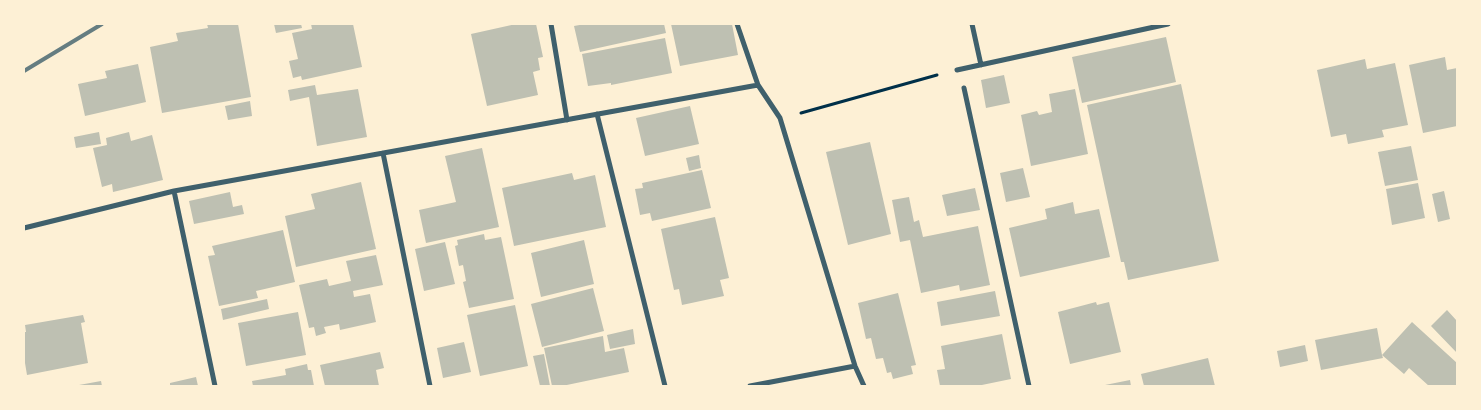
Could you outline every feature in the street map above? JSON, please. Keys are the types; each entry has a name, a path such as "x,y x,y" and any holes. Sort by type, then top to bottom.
{"street":[{"path":"551,24 567,120"},
{"path":"736,24 758,85 780,118 856,366 864,386"},
{"path":"972,24 981,65"},
{"path":"957,70 1168,24"},
{"path":"24,228 174,191 758,85"},
{"path":"964,88 1029,386"},
{"path":"597,114 665,386"},
{"path":"383,153 430,386"},
{"path":"174,191 215,386"},
{"path":"750,386 856,366"}],"path":[{"path":"780,118 957,70"}],"building":[{"path":"207,24 238,24 251,97 162,113 150,47 178,41 176,33 208,28"},
{"path":"274,24 301,24 302,28 276,33"},
{"path":"311,24 353,24 362,67 302,80 301,76 293,78 289,61 298,59 292,33 312,29"},
{"path":"516,24 536,24 543,57 538,58 540,70 533,72 538,95 487,106 471,34"},
{"path":"585,24 664,24 666,33 580,52 574,26"},
{"path":"671,24 732,24 738,55 680,66"},
{"path":"1166,37 1176,82 1082,103 1072,57"},
{"path":"665,38 672,73 611,85 611,83 588,86 582,54"},
{"path":"1445,57 1447,70 1457,68 1457,126 1423,133 1409,65"},
{"path":"1365,59 1367,69 1395,63 1408,125 1382,130 1384,137 1348,144 1346,134 1331,137 1317,70"},
{"path":"138,64 146,102 85,116 78,84 107,78 105,71"},
{"path":"1004,75 1010,103 986,108 981,80"},
{"path":"1181,84 1219,261 1128,280 1124,262 1121,262 1087,105"},
{"path":"315,85 317,95 358,89 367,137 317,146 309,97 290,101 288,90"},
{"path":"1075,89 1088,154 1031,166 1021,115 1037,111 1039,115 1052,112 1049,94"},
{"path":"250,101 252,116 228,120 225,106"},
{"path":"690,106 699,144 645,156 636,118"},
{"path":"99,132 101,144 76,148 74,137"},
{"path":"129,132 131,141 152,135 163,180 113,192 112,184 102,187 93,148 107,145 106,138"},
{"path":"870,142 891,234 848,245 826,152"},
{"path":"1411,146 1418,180 1385,186 1378,152"},
{"path":"482,148 499,227 426,243 419,210 456,202 445,156"},
{"path":"699,155 701,168 689,171 686,158"},
{"path":"1023,168 1030,197 1006,202 1000,173"},
{"path":"702,170 711,208 652,221 650,213 640,215 635,189 643,188 642,183"},
{"path":"572,173 574,180 595,175 606,227 514,246 502,188"},
{"path":"361,182 376,249 296,267 285,216 315,209 311,194"},
{"path":"1418,183 1425,218 1392,225 1386,189"},
{"path":"975,188 980,210 947,216 942,195"},
{"path":"1444,191 1450,219 1438,222 1432,194"},
{"path":"230,192 233,207 242,205 244,214 194,224 189,201"},
{"path":"909,197 914,222 919,220 923,237 978,226 990,285 960,291 959,285 921,293 910,240 900,242 892,200"},
{"path":"1073,202 1075,214 1099,209 1110,257 1020,277 1009,228 1047,219 1045,209"},
{"path":"715,217 729,278 720,280 724,296 682,305 679,289 674,290 661,229"},
{"path":"283,230 295,282 256,291 258,298 219,306 208,256 215,255 212,246"},
{"path":"484,234 485,240 501,237 514,299 469,308 463,282 466,281 463,265 459,266 455,246 458,245 457,240"},
{"path":"584,240 594,284 541,297 531,253"},
{"path":"445,242 455,284 424,291 415,249"},
{"path":"376,255 383,285 353,291 354,297 370,294 376,322 340,330 339,324 324,327 326,333 316,336 314,327 309,328 299,285 327,279 329,286 351,281 346,261"},
{"path":"593,288 604,331 542,347 531,304"},
{"path":"995,291 1000,316 941,326 937,302"},
{"path":"898,293 916,365 911,366 913,374 893,379 891,372 887,373 883,358 876,359 871,338 866,339 858,303"},
{"path":"267,299 269,309 223,320 221,309"},
{"path":"1096,302 1097,305 1109,302 1121,352 1070,364 1058,312"},
{"path":"515,305 528,366 480,376 467,315"},
{"path":"1447,310 1457,321 1457,353 1431,326"},
{"path":"298,312 306,355 246,366 238,323"},
{"path":"83,315 85,322 81,323 88,363 27,375 24,357 25,325"},
{"path":"1412,322 1457,363 1457,386 1429,386 1409,368 1404,374 1382,355"},
{"path":"1377,328 1383,358 1321,370 1315,340"},
{"path":"633,329 635,344 610,349 607,335"},
{"path":"1002,334 1011,379 977,386 940,386 937,370 945,369 941,346"},
{"path":"603,336 605,352 624,348 629,372 562,386 552,386 544,348"},
{"path":"464,342 471,372 443,378 437,348"},
{"path":"1305,345 1308,361 1280,367 1277,351"},
{"path":"380,352 384,368 376,370 379,386 325,386 320,365"},
{"path":"544,354 550,386 540,386 533,356"},
{"path":"1208,358 1215,386 1144,386 1141,374"},
{"path":"307,364 308,370 311,370 314,386 253,386 252,381 286,375 285,369"},
{"path":"196,377 198,386 170,386 170,383"},
{"path":"1130,380 1131,386 1105,386 1105,385"},
{"path":"101,381 102,386 79,386 79,385"}],"railway":[{"path":"24,71 102,24"}]}
